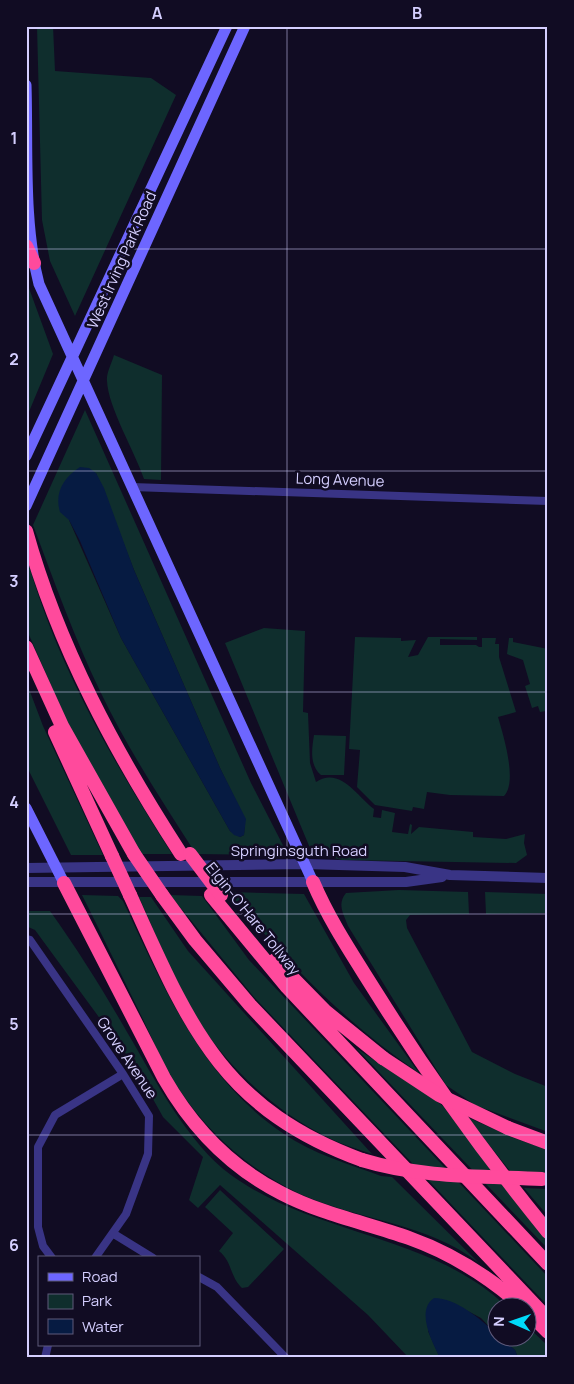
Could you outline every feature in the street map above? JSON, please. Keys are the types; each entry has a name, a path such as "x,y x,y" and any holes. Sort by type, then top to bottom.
{"highway":[{"path":"26,246 34,263"},
{"name":"Elgin-O'Hare Tollway","path":"27,534 76,666 121,757 156,816 286,987 548,1264"},
{"path":"26,647 37,675 88,776 134,854 208,956 255,1011 548,1319"},
{"path":"37,675 43,704 172,988 192,1026 209,1052 233,1080 259,1104 298,1131 325,1145 362,1160 386,1167 424,1173 545,1179"},
{"path":"313,882 327,913 427,1072 471,1135 548,1232"},
{"path":"64,883 177,1101 218,1149 258,1180 294,1200 410,1238 440,1251 484,1276 509,1296"},
{"path":"216,895 276,962 344,1029 383,1058 439,1095 508,1128 548,1142"},
{"path":"536,1321 548,1332"}],"main road":[{"name":"West Irving Park Road","path":"26,456 227,26"},
{"name":"West Irving Park Road","path":"26,506 245,26"},
{"path":"26,85 30,234 34,263 52,316 72,355 211,663 313,882"},
{"path":"26,808 64,883"}],"street":[{"name":"Long Avenue","path":"132,487 548,500"},
{"name":"Springinsguth Road","path":"26,868 306,864 405,867 450,875 548,878"},
{"name":"Springinsguth Road","path":"26,882 406,882 450,875"},
{"name":"Grove Avenue","path":"26,939 30,940 124,1074 149,1116 148,1154 126,1214 114,1234 97,1256"},
{"path":"50,1256 43,1246 38,1226 38,1147 54,1115 124,1074"},
{"path":"114,1234 149,1256"},
{"path":"200,1278 217,1287 286,1358"},
{"path":"273,1358 280,1351"}],"green space":[{"path":"37,26 53,26 55,71 151,78 176,95 75,316 50,261 42,220"},
{"path":"26,280 53,354 26,419"},
{"path":"114,355 162,375 161,480 144,479 112,403 107,378"},
{"path":"85,410 251,783 288,855 196,854 145,774 110,712 73,630 33,525","holes":["96,473 134,570 220,768 245,819 244,835 240,837 230,831 121,638 69,520"]},
{"path":"26,555 38,595 53,634 88,710 128,783 172,854 142,854 72,733 26,628"},
{"path":"264,628 305,631 303,712 308,713 310,763 316,782 325,778 340,780 374,809 373,817 381,818 382,810 395,813 392,832 408,834 410,824 412,825 411,834 419,827 473,832 473,837 506,839 525,834 524,843 527,855 516,863 342,860 312,853 225,643"},
{"path":"355,637 401,638 401,641 416,640 408,657 418,655 428,637 477,637 477,640 440,639 440,645 476,645 479,647 482,647 482,638 496,638 495,644 499,644 499,657 516,712 498,717 510,769 508,789 504,796 450,795 427,792 424,809 413,807 412,811 375,805 357,787 360,750 349,749"},
{"path":"509,638 513,638 513,642 548,649 548,715 546,711 540,712 538,706 532,708 525,686 530,684 523,660 507,654"},
{"path":"26,681 43,726 103,855 71,855 26,765"},
{"path":"314,735 346,736 344,775 321,775 317,771 312,756"},
{"path":"399,890 468,892 469,914 410,915 406,920 407,928 472,1052 515,1074 548,1087 548,1132 475,1105 446,1085 348,926 341,905 346,893"},
{"path":"228,892 304,894 354,983 419,1073 365,1033 317,989"},
{"path":"485,892 548,894 548,913 486,914"},
{"path":"82,895 118,896 123,901 170,998 188,1029 207,1059 255,1111 284,1134 307,1147 381,1176 392,1177 479,1263 438,1239 415,1230 322,1203 300,1194 266,1175 234,1151 205,1123 168,1072"},
{"path":"170,895 202,896 249,960 548,1277 548,1306 254,997"},
{"path":"139,897 151,897 188,951 372,1154 329,1138 291,1116 257,1089 226,1058 200,1023 182,993"},
{"path":"26,911 50,911 99,986 173,1109 200,1146 215,1162 231,1175 264,1195 299,1211 408,1249 443,1264 476,1282 494,1296 486,1296 486,1323 481,1318 462,1308 428,1331 440,1358 409,1358 368,1315 220,1185 198,1208 189,1200 203,1157 163,1117 134,1065 35,930 26,926"},
{"path":"356,1048 442,1105 548,1241 548,1249"},
{"path":"467,1117 514,1138 548,1150 548,1173 510,1171"},
{"path":"524,1188 548,1189 548,1216"},
{"path":"220,1190 284,1249 248,1287 242,1288 238,1284 226,1259 219,1251 233,1233 205,1207"},
{"path":"536,1335 548,1346 548,1358 518,1358 515,1350 510,1346 536,1346"}],"water":[{"path":"80,467 89,468 96,473 104,488 134,570 220,768 246,819 244,835 240,837 230,831 121,638 80,541 69,520 60,512 58,505 59,492 69,476"},
{"path":"434,1298 442,1299 468,1310 486,1325 486,1346 510,1346 515,1350 518,1358 440,1358 427,1327 426,1311"}]}
